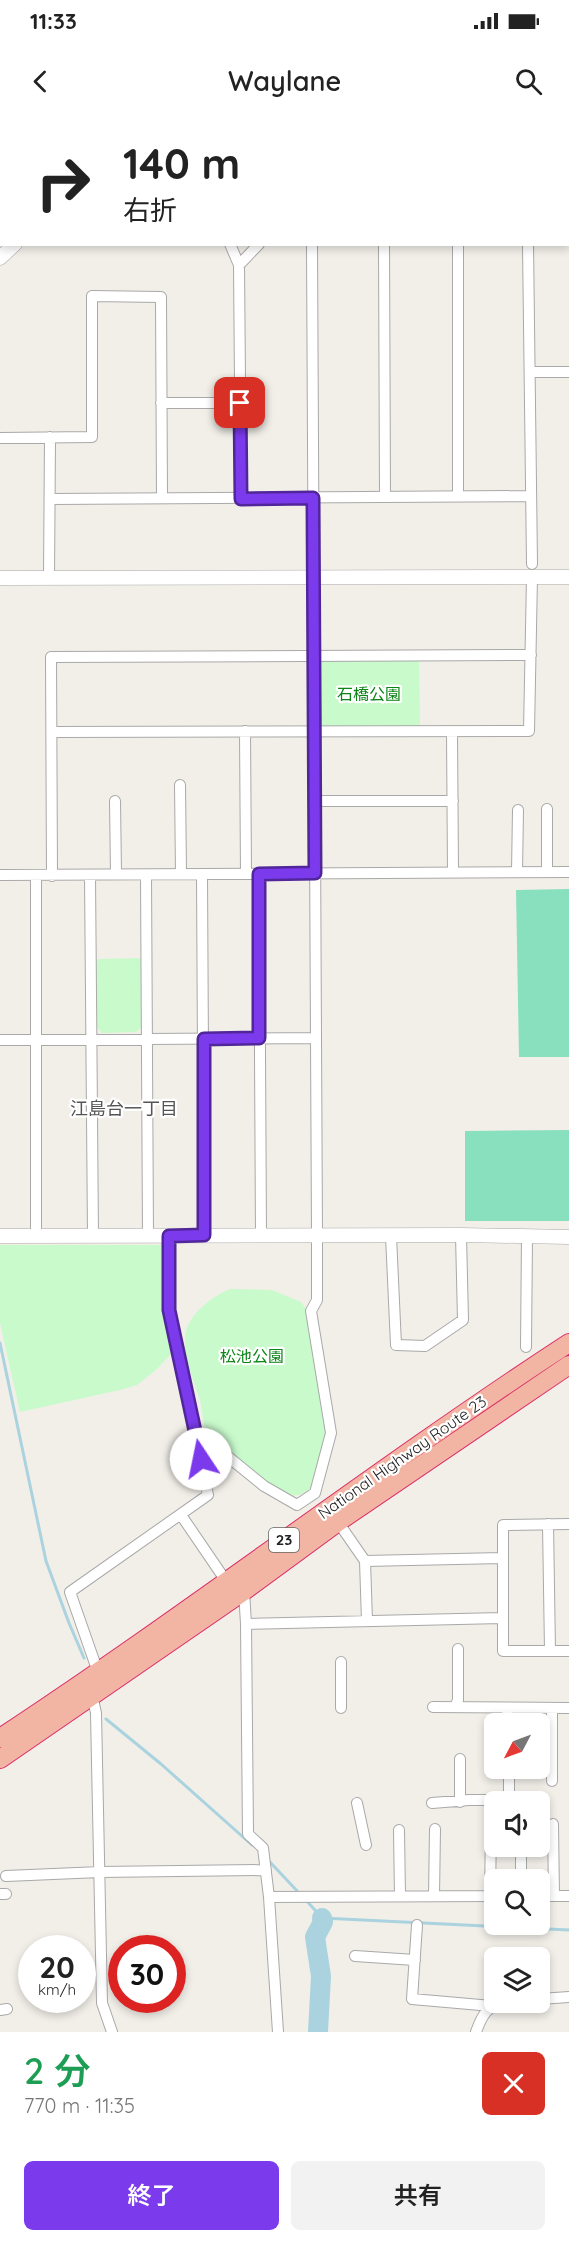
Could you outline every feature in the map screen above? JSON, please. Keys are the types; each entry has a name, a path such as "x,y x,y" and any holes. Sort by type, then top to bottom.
{"highway":[{"name":"National Highway Route 23","path":"0,1738 354,1492 465,1411 569,1342"},
{"name":"National Highway Route 23","path":"0,1759 244,1591 338,1522 569,1365"}],"street":[{"path":"0,258 13,246"},
{"path":"231,246 239,265 241,499"},
{"path":"239,265 257,246"},
{"path":"201,1459 216,1447 264,1486 297,1505 315,1493 331,1433 311,1311 317,1300 312,246"},
{"path":"384,246 385,497"},
{"path":"458,246 458,497"},
{"path":"52,732 529,731 532,499 530,496 528,246"},
{"path":"0,438 92,437 92,296 161,297 162,498"},
{"path":"530,372 569,372"},
{"path":"161,403 240,403"},
{"path":"49,578 50,437"},
{"path":"50,499 530,496"},
{"path":"0,578 313,578 532,570 569,577"},
{"path":"52,876 51,657 531,655"},
{"path":"245,731 246,874"},
{"path":"452,732 453,872"},
{"path":"180,785 181,874"},
{"path":"115,801 116,874"},
{"path":"314,801 453,801"},
{"path":"547,809 547,872"},
{"path":"517,872 518,810"},
{"path":"0,875 569,872"},
{"path":"259,874 261,1235"},
{"path":"90,875 93,1236"},
{"path":"146,875 148,1236"},
{"path":"202,875 204,1235"},
{"path":"36,876 36,1236"},
{"path":"0,1040 315,1038"},
{"path":"391,1236 396,1345 425,1346 463,1320 461,1235"},
{"path":"0,1236 461,1235 569,1237"},
{"path":"98,1671 70,1592 208,1496 169,1310 169,1236"},
{"path":"526,1347 527,1237"},
{"path":"181,1515 226,1581"},
{"path":"338,1522 366,1561 367,1621"},
{"path":"548,1524 550,1651"},
{"path":"569,1524 503,1525 502,1558 503,1651 569,1651"},
{"path":"366,1561 502,1558"},
{"path":"244,1591 248,1834 263,1848 269,1897 278,2032"},
{"path":"246,1624 502,1618"},
{"path":"455,1707 458,1700 458,1649"},
{"path":"341,1662 341,1708"},
{"path":"92,1695 96,1713 102,2003 112,2032"},
{"path":"433,1707 569,1708"},
{"path":"507,1708 507,1713"},
{"path":"552,1708 552,1781"},
{"path":"460,1759 460,1802"},
{"path":"432,1803 509,1800 509,1779"},
{"path":"357,1803 366,1845"},
{"path":"553,1824 554,1896"},
{"path":"434,1896 435,1829"},
{"path":"399,1830 400,1896"},
{"path":"6,1876 265,1866"},
{"path":"269,1897 484,1896"},
{"path":"550,1896 569,1896"},
{"path":"417,1925 412,1999 484,2005"},
{"path":"355,1956 415,1960"},
{"path":"550,1998 569,1997"},
{"path":"476,2032 486,2013"}],"green space":[{"name":"石橋公園","path":"322,661 419,661 420,727 322,726 319,720 318,663"},
{"path":"569,889 569,1057 519,1057 516,890"},
{"path":"139,958 143,962 143,1026 136,1032 102,1033 96,1026 95,962 99,959"},
{"path":"569,1130 569,1221 465,1221 465,1131"},
{"path":"0,1245 163,1245 163,1311 171,1354 137,1385 20,1412 0,1323"},
{"name":"松池公園","path":"230,1289 272,1290 301,1302 309,1313 327,1432 314,1486 300,1494 290,1496 260,1480 214,1442 205,1427 200,1400 186,1353 186,1330 194,1315 201,1308"}],"waterway":[{"path":"0,1343 46,1561 84,1658"},
{"path":"106,1719 161,1764 252,1845"},
{"path":"268,1860 300,1894"},
{"path":"305,1899 322,1918 569,1930"},
{"path":"318,2032 321,1976 315,1937 323,1922 322,1918"}],"district":[{"name":"江島台一丁目","path":"124,1109"}],"route":[{"path":"201,1459 169,1310 169,1236 204,1235 204,1039 259,1038 259,874 315,873 313,498 241,499 240,403"}]}
